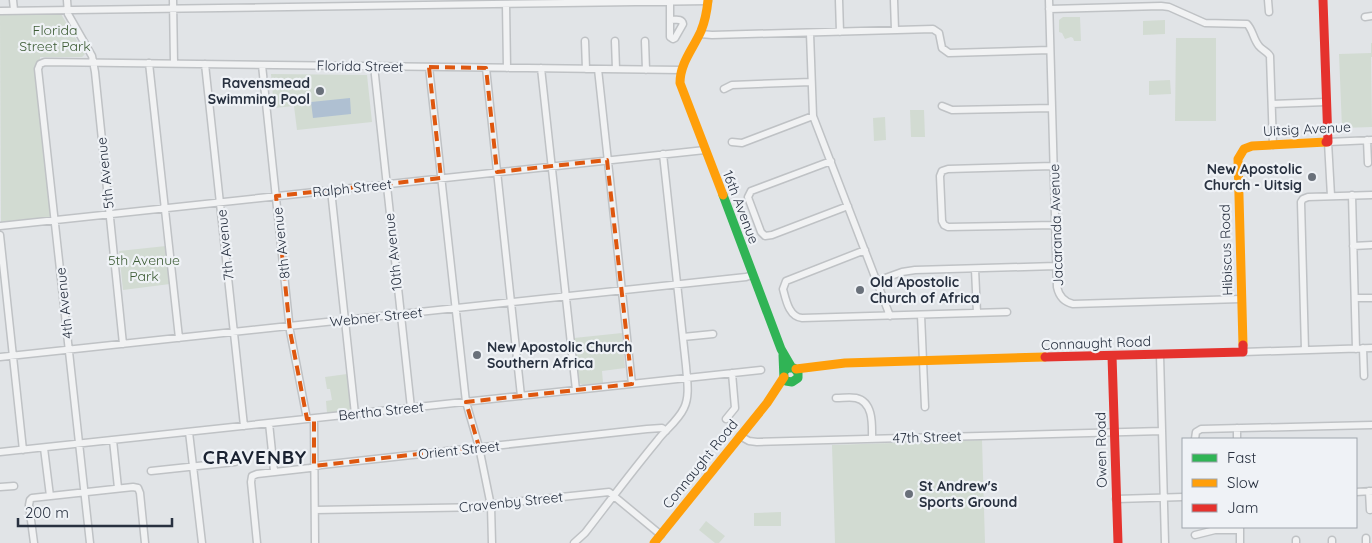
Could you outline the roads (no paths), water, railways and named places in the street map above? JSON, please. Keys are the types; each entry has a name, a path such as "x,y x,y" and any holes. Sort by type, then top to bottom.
{"street":[{"path":"14,0 14,10"},
{"name":"5th Avenue","path":"66,0 68,14 92,56 93,62 123,344"},
{"path":"173,0 174,63"},
{"path":"839,0 840,32"},
{"path":"894,0 896,30"},
{"name":"Jacaranda Avenue","path":"1049,0 1058,293 1064,300 1071,303 1242,299"},
{"path":"1268,0 1269,12"},
{"path":"1323,0 1331,196"},
{"path":"0,11 173,8 279,3 493,2 506,4 708,1 706,18 700,34 684,59 680,70"},
{"path":"670,2 670,20"},
{"path":"506,4 507,68"},
{"path":"1049,9 1161,6 1169,7 1205,23 1247,24 1259,46 1269,53 1270,56 1273,145"},
{"path":"700,34 935,30 939,33 940,44 943,50 951,53 1050,50"},
{"path":"810,32 813,116 890,316"},
{"path":"585,41 586,69"},
{"path":"615,41 616,70"},
{"path":"645,41 646,70"},
{"name":"Florida Street","path":"40,64 45,62 93,62 680,70"},
{"path":"149,63 179,338"},
{"name":"4th Avenue","path":"40,64 38,69 90,543"},
{"name":"7th Avenue","path":"205,64 244,426"},
{"name":"8th Avenue","path":"262,65 290,326 306,419"},
{"name":"10th Avenue","path":"374,66 411,408"},
{"path":"429,67 466,402 479,447 491,506 492,543"},
{"path":"486,68 521,396"},
{"path":"541,68 576,390"},
{"path":"598,69 632,384"},
{"name":"16th Avenue","path":"680,70 681,88 791,374"},
{"path":"724,89 732,85 811,82"},
{"path":"1272,104 1326,102"},
{"path":"942,106 952,110 1052,108"},
{"path":"732,142 742,143 813,116"},
{"path":"1368,163 1370,140"},
{"name":"Uitsig Avenue","path":"1244,149 1252,146 1370,140"},
{"name":"Hibiscus Road","path":"1243,352 1238,162 1239,156 1244,149"},
{"name":"Ralph Street","path":"0,226 705,150"},
{"path":"574,543 585,533 675,422 684,409 687,400 683,336 663,154"},
{"path":"831,161 751,191 748,197 761,232 765,236 772,235 848,206"},
{"path":"1054,166 948,169 942,171 940,176 942,223 946,226 1055,225"},
{"path":"331,190 355,414"},
{"path":"1352,195 1355,298 1364,376"},
{"path":"1305,350 1301,205 1304,199 1308,197 1372,195"},
{"path":"0,235 23,450"},
{"path":"1353,246 1372,245"},
{"path":"865,250 786,281 783,289 792,313 802,318 1007,312"},
{"path":"877,282 902,272 1056,266"},
{"path":"975,269 977,313"},
{"name":"Webner Street","path":"0,357 752,275"},
{"path":"1355,298 1372,298"},
{"path":"921,315 925,408"},
{"path":"683,336 713,334"},
{"name":"Connaught Road","path":"654,543 791,374 822,366 839,364 1372,348"},
{"path":"1160,354 1165,543"},
{"name":"Owen Road","path":"1112,356 1118,543"},
{"name":"Bertha Street","path":"0,452 761,370"},
{"path":"726,419 735,408 732,373"},
{"path":"836,398 854,398 864,402 872,415 872,439"},
{"path":"314,419 315,543"},
{"path":"269,423 274,471"},
{"path":"1195,438 1198,430 1372,424"},
{"name":"Orient Street","path":"257,543 250,482 252,476 257,474 479,447 662,428 666,431"},
{"path":"1237,428 1237,438"},
{"name":"47th Street","path":"740,436 748,441 757,442 1162,431"},
{"path":"190,432 202,543"},
{"path":"113,440 118,488"},
{"path":"44,448 50,496"},
{"path":"150,471 235,462"},
{"path":"0,488 14,486"},
{"path":"34,543 29,505 32,498 133,487 138,488 140,493 146,543"},
{"path":"1357,492 1371,491 1370,510"},
{"name":"Cravenby Street","path":"315,510 488,507 495,504 609,492 614,496"},
{"path":"614,496 661,534"},
{"path":"1116,498 1182,497"},
{"path":"1195,535 1215,530 1240,528 1240,543"}],"water":[{"path":"350,98 351,114 313,118 311,102"}],"place":[{"name":"Ravensmead Swimming Pool","path":"320,91"},
{"name":"New Apostolic Church - Uitsig","path":"1312,177"},
{"name":"Old Apostolic Church of Africa","path":"860,290"},
{"name":"New Apostolic Church Southern Africa","path":"477,355"},
{"name":"St Andrew's Sports Ground","path":"909,494"}],"district":[{"name":"CRAVENBY","path":"255,457"}],"park label":[{"name":"Florida Street Park","path":"55,38"},
{"name":"5th Avenue Park","path":"144,268"}]}
